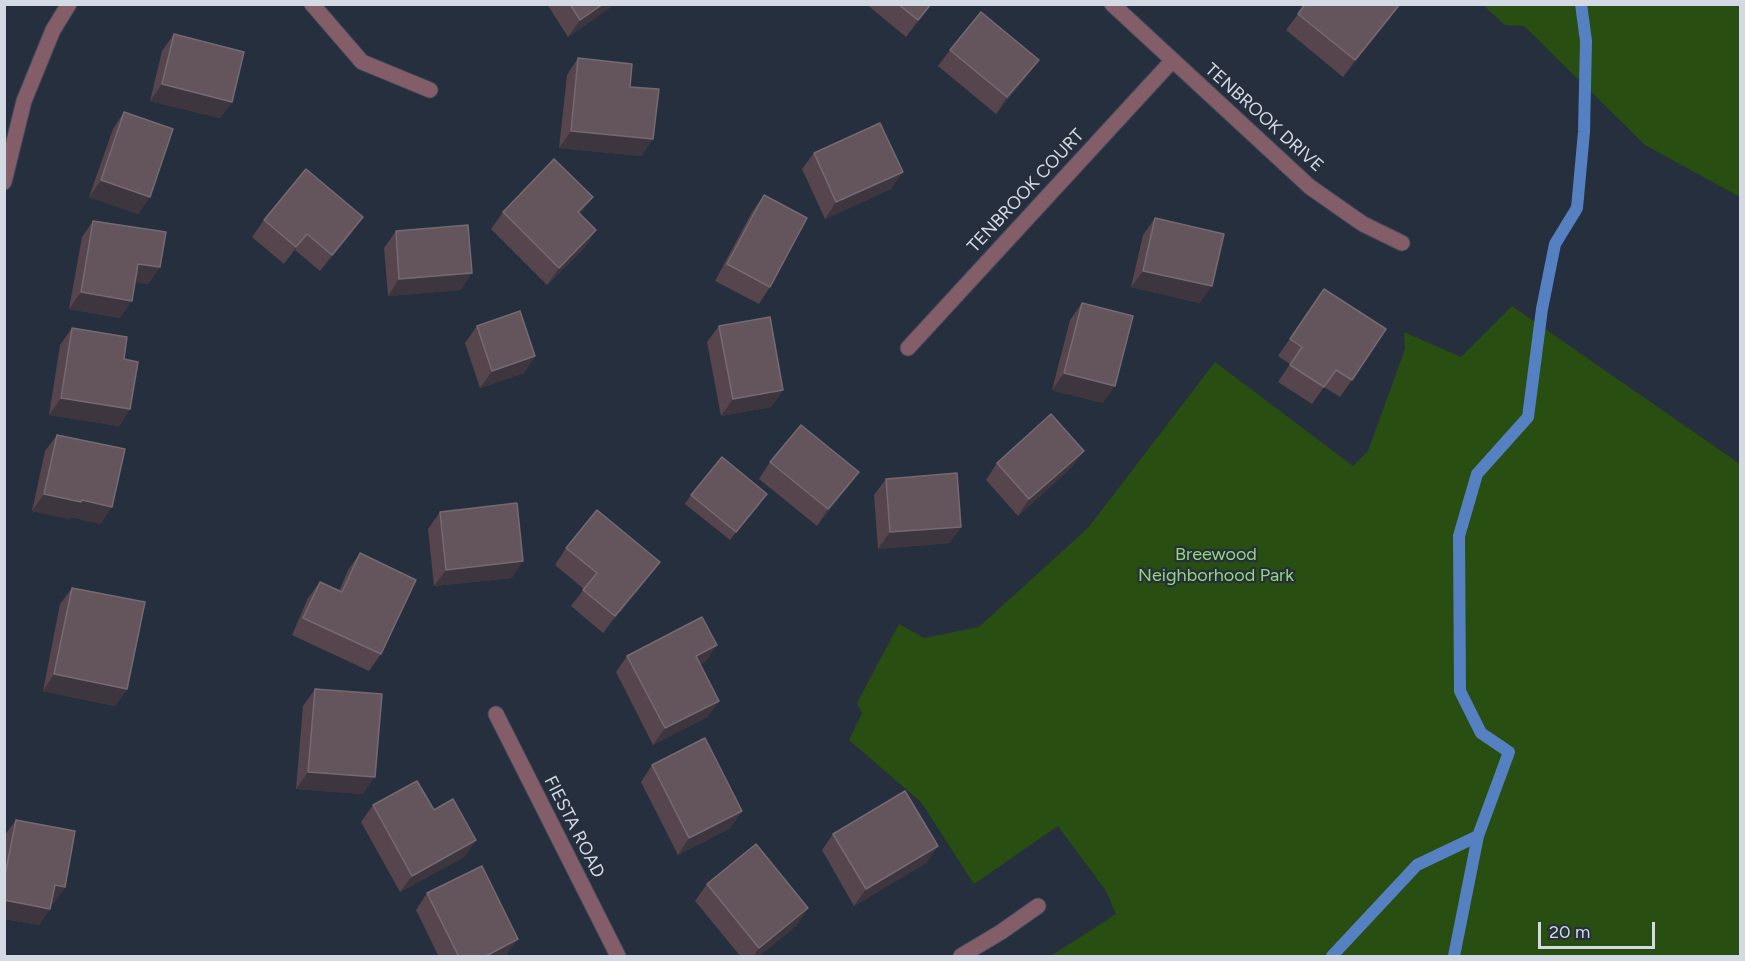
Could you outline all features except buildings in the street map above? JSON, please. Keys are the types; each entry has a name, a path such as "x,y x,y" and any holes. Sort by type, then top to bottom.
{"street":[{"path":"4,183 24,101 53,30 69,4"},
{"path":"312,4 362,62 430,90"},
{"name":"TENBROOK DRIVE","path":"1112,4 1310,187 1363,224 1402,243"},
{"name":"TENBROOK COURT","path":"908,348 1173,61"},
{"name":"FIESTA ROAD","path":"496,714 618,957"},
{"path":"961,957 1038,906"}],"green space":[{"path":"1483,5 1740,5 1740,197 1645,145 1524,26 1505,25"},
{"name":"Breewood Neighborhood Park","path":"1512,306 1740,464 1740,956 1051,956 1116,914 1106,891 1058,826 974,884 921,802 849,740 862,713 857,703 899,624 924,638 979,627 1088,528 1215,362 1353,466 1368,451 1405,349 1404,332 1461,357"}],"waterway":[{"path":"1454,956 1478,836 1509,752 1481,733 1460,691 1459,536 1477,474 1528,417 1542,309 1555,244 1577,208 1584,132 1586,41 1581,4"},
{"path":"1332,956 1417,865 1478,836"}]}
